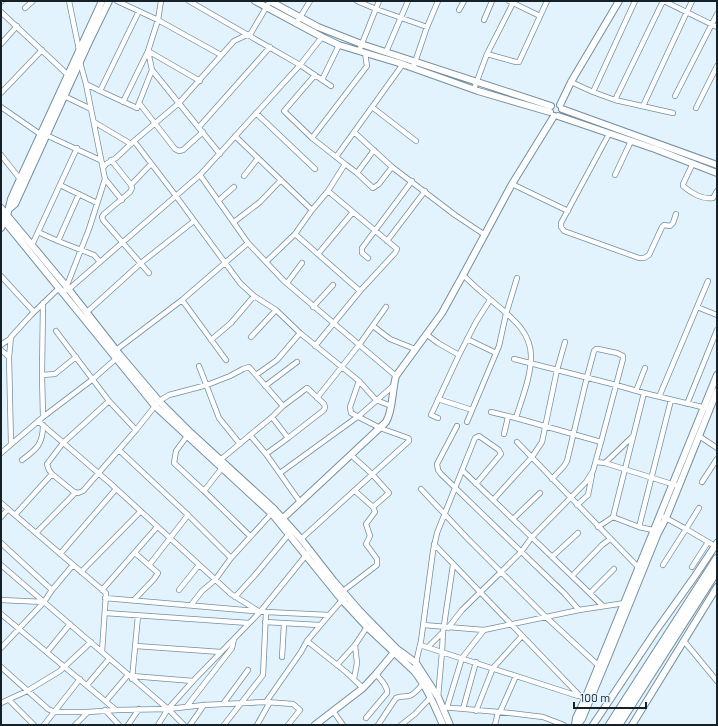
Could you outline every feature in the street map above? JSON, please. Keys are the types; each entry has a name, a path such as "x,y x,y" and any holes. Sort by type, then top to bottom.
{"highway":[{"path":"618,725 717,559"},
{"path":"610,725 717,570"}],"street":[{"path":"25,8 33,1"},
{"path":"69,1 80,49 80,63 86,84 105,179 122,200"},
{"path":"5,216 16,204 68,74 102,1"},
{"path":"1,228 20,179 64,96 109,1"},
{"path":"117,1 158,20 221,55"},
{"path":"123,102 148,51 158,20 161,1"},
{"path":"189,1 270,47 331,86"},
{"path":"255,1 296,24 339,45 365,52 384,54 474,89 631,141 717,173"},
{"path":"103,168 180,103 237,38 248,35 253,30 270,1 318,27 362,44 403,64 414,65 477,82 551,106 554,104 717,165"},
{"path":"296,24 310,1"},
{"path":"358,1 427,27"},
{"path":"312,138 367,66 362,44 378,1"},
{"path":"384,54 408,1"},
{"path":"414,65 438,1"},
{"path":"459,10 464,1"},
{"path":"484,20 492,1"},
{"path":"487,54 519,62 547,1"},
{"path":"281,520 380,428 388,418 396,376 442,312 464,275 512,184 554,115 562,112 561,107 571,82 619,1"},
{"path":"593,92 635,1"},
{"path":"615,100 663,1 717,28"},
{"path":"644,106 692,1"},
{"path":"474,89 487,54 512,2 540,16"},
{"path":"100,91 139,11"},
{"path":"1,12 68,74"},
{"path":"675,96 717,14"},
{"path":"1,44 17,26"},
{"path":"1,345 11,337 43,303 100,262 200,175 300,65 322,37"},
{"path":"322,80 339,45"},
{"path":"199,128 270,47"},
{"path":"1,93 42,50"},
{"path":"148,51 152,70 220,154"},
{"path":"148,51 200,81"},
{"path":"336,157 403,64"},
{"path":"696,108 717,66"},
{"path":"86,84 137,108 152,70"},
{"path":"315,75 284,111 312,138 357,173 373,188 379,184 392,167"},
{"path":"571,82 615,100 673,113"},
{"path":"64,96 91,109"},
{"path":"139,103 175,149 179,151 183,150 203,132"},
{"path":"551,106 549,109 554,115"},
{"path":"1,107 43,134 77,148 100,160"},
{"path":"372,107 416,142"},
{"path":"256,113 315,169"},
{"path":"94,122 132,143 151,164 176,196 240,283 254,296 276,310 315,346 359,381 376,400 391,406"},
{"path":"354,132 392,167 455,215 485,235"},
{"path":"609,134 561,223 561,228 564,231 642,258 649,255 662,227 664,225 672,225 676,214"},
{"path":"235,136 312,210"},
{"path":"615,175 631,141"},
{"path":"32,246 77,148"},
{"path":"357,173 374,150"},
{"path":"1,155 20,179"},
{"path":"244,176 258,158"},
{"path":"111,160 131,185"},
{"path":"692,163 683,186 699,196 707,198 713,198 717,191"},
{"path":"149,272 107,225 102,217 130,192 132,188 131,185 151,164"},
{"path":"266,262 295,234 328,191 345,164"},
{"path":"200,175 248,243 286,283 396,376"},
{"path":"64,289 81,251 105,179"},
{"path":"234,222 260,202 281,180"},
{"path":"368,258 361,251 412,181"},
{"path":"512,184 568,211"},
{"path":"60,185 97,203"},
{"path":"218,201 234,187"},
{"path":"315,346 397,249 328,191"},
{"path":"387,241 425,191"},
{"path":"58,241 79,194"},
{"path":"1,208 5,216 157,403 187,436 261,496 281,520 289,534 309,553 367,626 378,633"},
{"path":"318,254 353,212"},
{"path":"5,216 32,246 64,289 87,312 117,354"},
{"path":"87,312 141,263 194,221"},
{"path":"38,232 81,251 94,255 100,262"},
{"path":"295,234 360,291"},
{"path":"1,453 38,421 93,379 117,354 226,264 248,243"},
{"path":"286,283 302,263"},
{"path":"464,275 520,327 526,336 531,355 529,376 516,418"},
{"path":"1,276 34,312"},
{"path":"467,422 496,353 517,278"},
{"path":"659,397 708,281"},
{"path":"314,307 333,285"},
{"path":"211,340 231,323 254,296"},
{"path":"182,300 226,360"},
{"path":"438,418 431,415 438,399 467,339 490,300"},
{"path":"43,303 43,417"},
{"path":"697,307 717,315"},
{"path":"317,398 342,368 386,308"},
{"path":"251,337 276,310"},
{"path":"373,326 390,338 416,347"},
{"path":"687,404 717,330"},
{"path":"56,331 109,401 136,430"},
{"path":"256,375 282,355 300,333"},
{"path":"425,335 459,355"},
{"path":"11,337 9,356 11,444"},
{"path":"467,339 496,353"},
{"path":"494,500 532,457 542,442 557,370 565,342"},
{"path":"552,479 566,464 587,377 596,349 617,353 623,356 600,442 588,495 577,505"},
{"path":"1,350 9,356"},
{"path":"42,375 55,374 76,357"},
{"path":"514,359 707,408"},
{"path":"265,386 297,362"},
{"path":"199,366 219,418 240,444"},
{"path":"109,401 63,443 47,464 52,474 75,492 81,492 119,450 157,403 169,395 207,385 249,367 283,406"},
{"path":"636,391 645,368"},
{"path":"676,485 700,436 716,379"},
{"path":"302,539 410,439 380,428 350,412 350,407 359,381"},
{"path":"280,473 358,416 393,386"},
{"path":"219,461 283,406 309,388 324,404 324,410 266,454"},
{"path":"640,568 658,533 663,516 707,408 717,391"},
{"path":"598,527 613,516 644,393"},
{"path":"438,399 472,410"},
{"path":"639,527 671,400"},
{"path":"157,403 219,461 222,468 302,539 309,553 344,596 414,671 423,684 443,725"},
{"path":"491,412 600,442"},
{"path":"272,417 288,438"},
{"path":"504,434 508,417"},
{"path":"38,421 116,489 215,580 235,597 260,612"},
{"path":"22,460 35,450 41,441 43,425"},
{"path":"457,426 437,467 441,474 564,593 579,610"},
{"path":"250,435 266,454 300,502"},
{"path":"187,436 176,451 174,463 250,536"},
{"path":"605,464 634,436"},
{"path":"700,436 717,448"},
{"path":"414,671 420,645 437,532 476,437 481,437 499,450 501,454 476,484"},
{"path":"517,442 598,527 640,568"},
{"path":"119,450 232,558"},
{"path":"351,455 372,474 389,493 373,507"},
{"path":"702,482 717,459"},
{"path":"596,462 676,485"},
{"path":"204,491 222,468"},
{"path":"462,470 603,606"},
{"path":"428,647 462,610 521,552 532,537 586,482 593,471"},
{"path":"15,515 52,474"},
{"path":"60,554 116,489"},
{"path":"421,489 468,540 546,617 601,668"},
{"path":"258,725 268,702 307,641 344,596 378,562 366,544 370,536 366,524 375,512 373,507 355,491"},
{"path":"36,533 75,492"},
{"path":"513,520 540,493"},
{"path":"1,503 106,593 102,652"},
{"path":"663,565 699,508"},
{"path":"1,517 8,509"},
{"path":"81,572 140,512"},
{"path":"191,605 202,591 215,580 250,536 272,513"},
{"path":"150,564 188,516"},
{"path":"613,516 639,527 654,530"},
{"path":"593,725 716,544 708,542 663,516"},
{"path":"576,725 576,718 601,668 654,530 663,516"},
{"path":"102,590 157,527"},
{"path":"552,557 578,533"},
{"path":"235,597 255,576 289,534"},
{"path":"572,576 602,545 610,539"},
{"path":"692,567 708,542"},
{"path":"1,544 52,590"},
{"path":"434,544 510,624 585,699"},
{"path":"134,600 158,573 150,564 135,552"},
{"path":"158,725 168,709 192,681 260,612 309,553"},
{"path":"1,565 131,676 184,725"},
{"path":"1,648 44,602 73,565"},
{"path":"179,590 199,565"},
{"path":"438,697 453,565"},
{"path":"590,593 614,569"},
{"path":"632,725 717,587"},
{"path":"105,598 260,612 329,615"},
{"path":"1,600 44,602"},
{"path":"423,625 445,629 484,630 579,610 627,603"},
{"path":"224,725 263,674 266,612"},
{"path":"105,613 249,623"},
{"path":"1,614 116,710"},
{"path":"106,701 131,676 136,646 138,616"},
{"path":"265,622 319,625"},
{"path":"47,652 70,624"},
{"path":"282,657 284,624"},
{"path":"338,665 355,645 367,626"},
{"path":"444,707 462,658 484,630"},
{"path":"476,711 493,668 522,636"},
{"path":"187,706 232,648 234,639"},
{"path":"307,641 338,665 363,688"},
{"path":"684,641 717,681"},
{"path":"1,703 27,690 60,670 90,642"},
{"path":"354,679 357,664 355,645"},
{"path":"420,645 476,662 585,699"},
{"path":"136,646 221,652"},
{"path":"396,651 416,663 444,707 450,725"},
{"path":"315,725 363,688 396,651"},
{"path":"87,685 109,658"},
{"path":"463,709 476,662"},
{"path":"1,668 48,709 54,712 168,709 187,706 268,702 293,704 300,710 288,725"},
{"path":"223,704 248,670"},
{"path":"366,718 387,693 386,687 376,674"},
{"path":"131,676 192,681"},
{"path":"495,725 499,712 516,676"},
{"path":"44,725 80,679"},
{"path":"378,725 396,698 399,696 409,696 413,694 423,684"},
{"path":"401,725 415,714 430,698"},
{"path":"9,700 34,725"},
{"path":"190,725 204,705"},
{"path":"444,707 543,717 564,725"},
{"path":"128,725 139,709"},
{"path":"105,710 119,725"},
{"path":"333,711 343,725"},
{"path":"75,725 88,712"}]}
